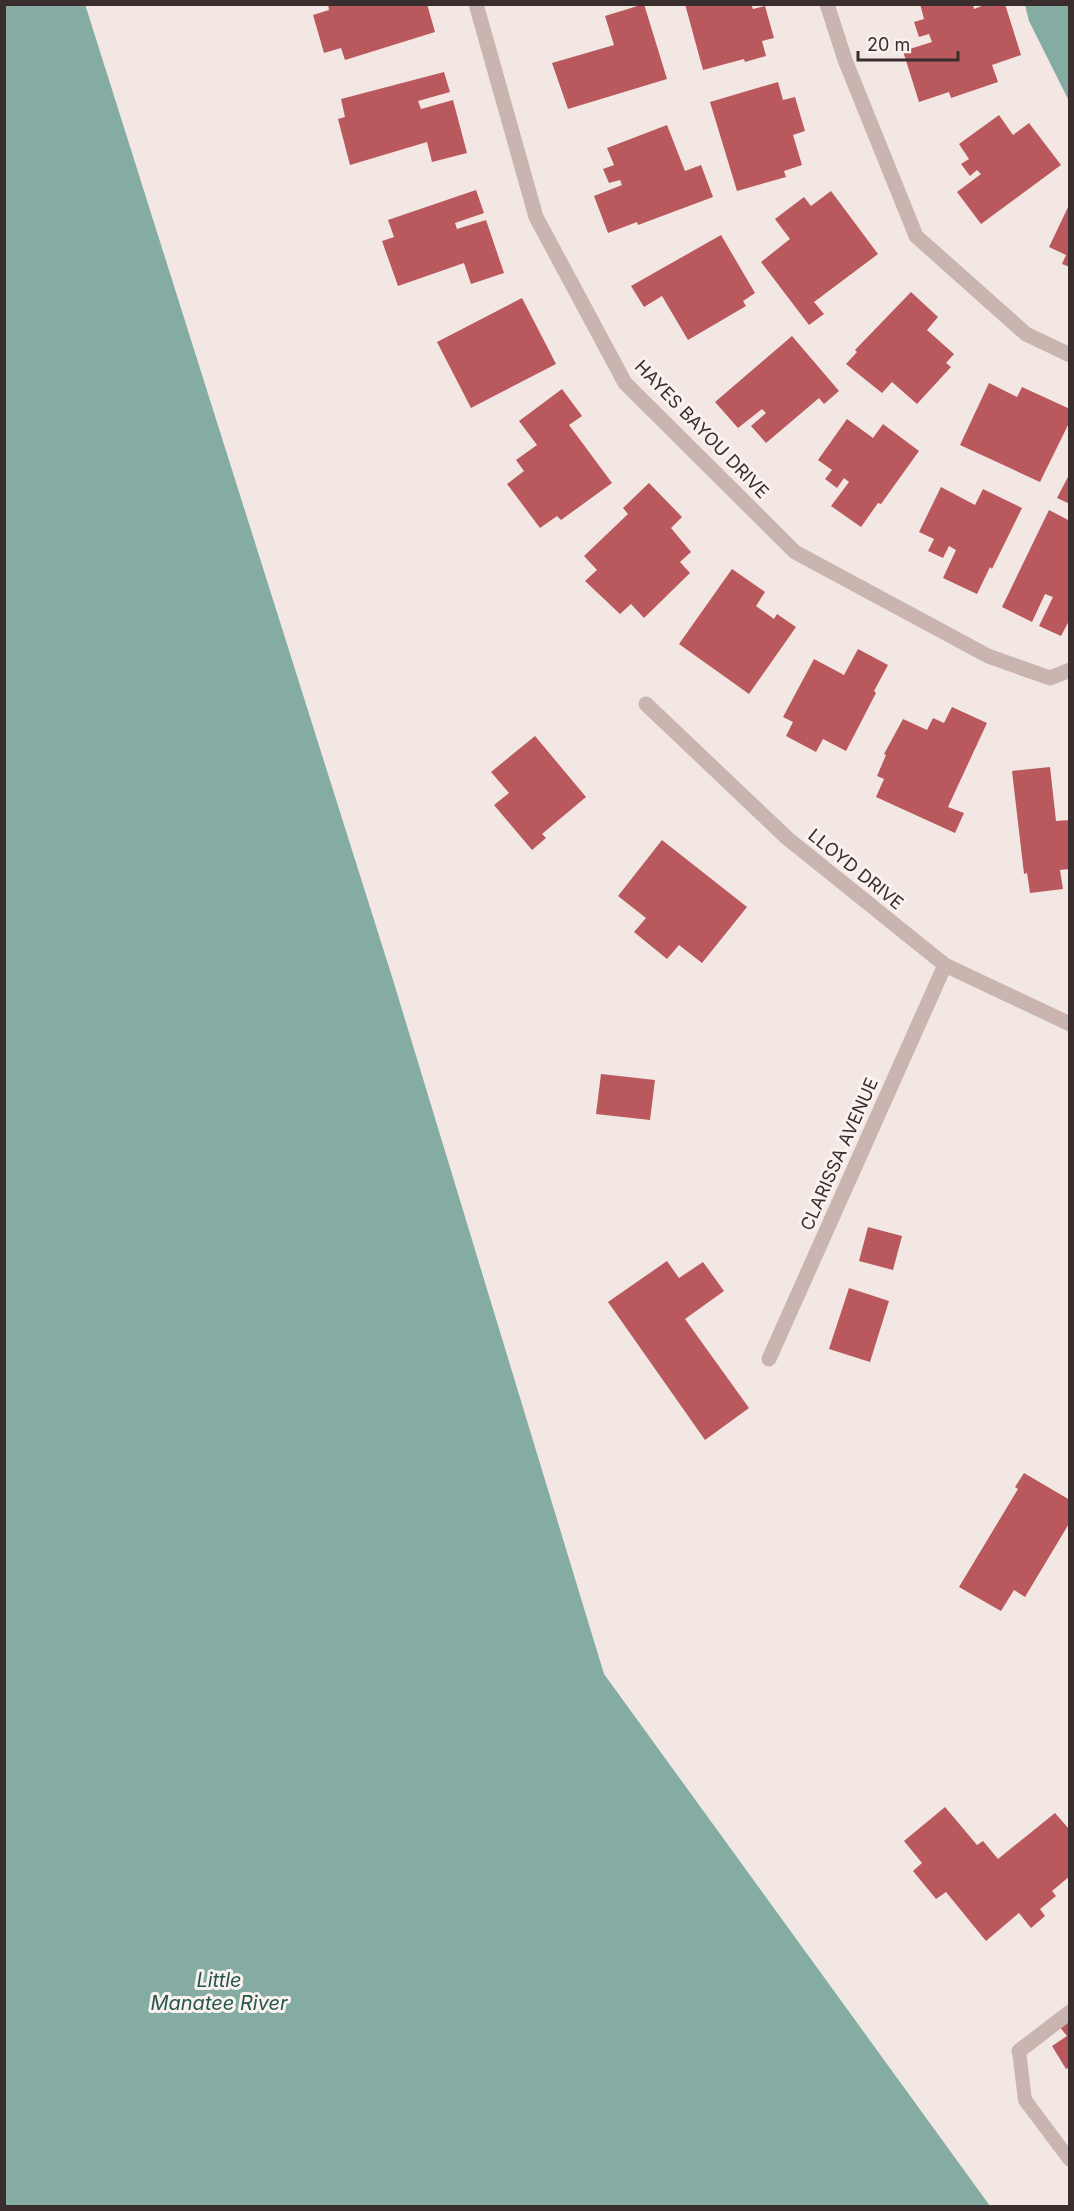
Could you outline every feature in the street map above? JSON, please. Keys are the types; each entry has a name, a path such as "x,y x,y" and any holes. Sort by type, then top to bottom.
{"street":[{"name":"HAYES BAYOU DRIVE","path":"476,4 536,217 626,383 795,552 988,656 1050,678 1070,670"},
{"path":"827,4 844,60 916,236 1026,334 1070,356"},
{"name":"LLOYD DRIVE","path":"646,704 787,838 945,965 1070,1024"},
{"name":"CLARISSA AVENUE","path":"769,1359 945,965"},
{"path":"1019,2051 1070,2012"}],"lane":[{"path":"1019,2051 1025,2100 1070,2160"}],"water":[{"name":"Little Manatee River","path":"85,4 393,980 604,1674 990,2206 5,2206 4,5"},
{"path":"1025,5 1069,5 1069,101 1029,21"}],"building":[{"path":"328,4 427,4 435,32 345,60 341,48 324,53 313,15 329,10"},
{"path":"644,4 667,79 568,109 552,63 614,45 605,16"},
{"path":"685,4 751,4 753,9 765,6 774,38 762,41 766,56 745,62 744,59 703,70"},
{"path":"920,4 973,4 974,9 987,4 1005,4 1021,55 992,65 998,82 951,98 949,92 919,102 903,51 932,42 929,34 919,37 914,22 924,19"},
{"path":"444,72 450,92 418,101 421,109 453,100 467,153 432,162 427,142 350,165 338,119 345,117 341,99"},
{"path":"778,82 783,100 795,97 805,131 793,135 802,165 784,171 786,177 737,191 710,102"},
{"path":"999,115 1013,135 1029,123 1061,165 981,224 957,192 981,174 977,170 970,176 961,164 969,159 959,144"},
{"path":"667,125 685,171 701,165 713,197 638,225 637,222 608,233 594,196 622,185 620,180 609,183 603,169 614,165 607,148"},
{"path":"476,190 484,213 455,223 457,229 486,220 504,273 471,284 464,263 398,286 382,241 394,237 388,220"},
{"path":"831,191 878,254 814,302 824,314 809,325 761,262 790,239 775,219 804,197 811,206"},
{"path":"1070,203 1070,267 1062,264 1066,255 1049,247"},
{"path":"721,235 755,293 743,301 746,306 688,340 662,296 644,307 631,286"},
{"path":"911,292 938,317 927,330 954,354 946,363 951,367 917,404 892,382 882,393 846,364 857,352 855,350"},
{"path":"522,298 556,364 471,408 437,342"},
{"path":"792,336 839,391 824,404 819,398 766,443 751,426 766,413 762,409 738,428 715,402"},
{"path":"989,383 1017,397 1022,387 1070,409 1070,421 1040,482 960,445"},
{"path":"562,389 582,416 569,425 612,483 561,520 557,516 540,528 507,484 524,471 516,460 537,445 519,421"},
{"path":"847,419 873,438 883,424 919,451 881,504 878,503 861,527 831,506 849,482 844,478 837,488 825,479 832,470 818,460"},
{"path":"1070,473 1070,504 1057,498"},
{"path":"649,483 682,517 671,528 691,552 680,562 690,573 644,618 631,604 620,614 585,581 597,570 584,556 628,514 623,508"},
{"path":"941,487 975,505 983,489 1022,508 977,594 943,578 956,550 949,546 943,558 928,551 934,539 919,532"},
{"path":"1049,510 1070,521 1070,619 1061,636 1039,626 1053,597 1045,594 1032,622 1002,607"},
{"path":"732,569 765,592 756,606 774,619 777,614 796,627 749,694 679,644"},
{"path":"858,649 888,665 846,751 823,739 816,752 786,736 793,722 783,717 814,659 844,675"},
{"path":"952,707 987,723 948,807 964,813 955,833 876,797 884,779 877,776 886,755 884,754 903,719 927,730 933,718 944,723"},
{"path":"535,736 586,797 542,834 546,838 532,850 494,805 509,793 491,772"},
{"path":"1050,767 1056,821 1070,820 1070,869 1060,870 1063,889 1030,893 1027,873 1024,874 1012,771"},
{"path":"662,840 747,907 702,963 679,945 667,959 634,932 646,918 618,896"},
{"path":"601,1074 655,1080 650,1120 596,1114"},
{"path":"868,1227 902,1236 893,1270 859,1261"},
{"path":"667,1261 679,1278 703,1262 724,1291 685,1319 749,1408 705,1440 608,1302"},
{"path":"849,1288 889,1301 870,1362 829,1349"},
{"path":"1024,1473 1070,1500 1070,1522 1025,1597 1014,1590 1001,1611 959,1587 1018,1489 1015,1487"},
{"path":"945,1807 977,1845 983,1841 998,1859 1055,1813 1070,1830 1070,1876 1052,1891 1056,1896 1040,1909 1045,1916 1031,1928 1019,1913 986,1941 946,1892 936,1899 913,1871 922,1863 904,1841"},
{"path":"1070,2019 1070,2067 1066,2069 1052,2046 1067,2036 1059,2026"}]}
